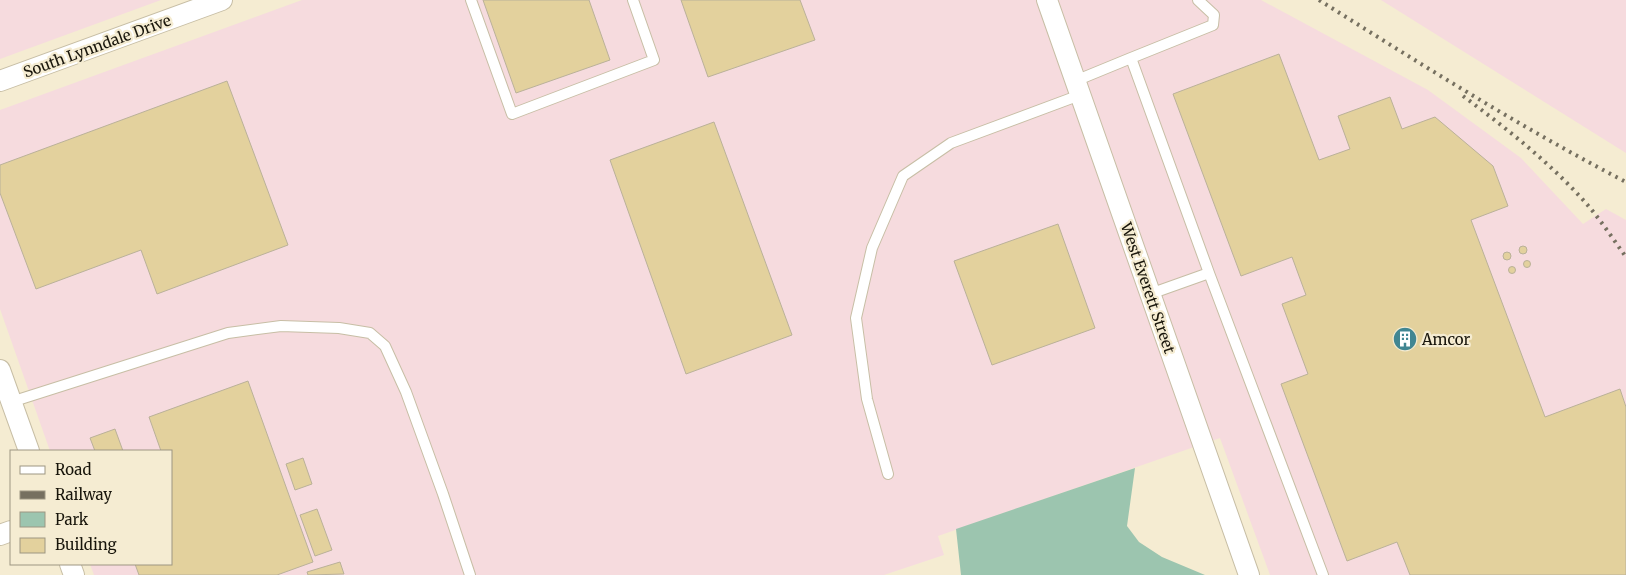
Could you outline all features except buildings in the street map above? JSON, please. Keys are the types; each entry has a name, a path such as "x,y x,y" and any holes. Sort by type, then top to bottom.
{"street":[{"name":"South Lynndale Drive","path":"0,81 222,0"},
{"name":"West Everett Street","path":"1047,0 1249,575"},
{"path":"0,370 29,450"}],"lane":[{"path":"471,0 512,114 654,60 633,0"},
{"path":"888,474 867,399 856,318 872,248 903,176 951,143 1078,88 1130,58 1213,25 1214,15 1198,0"},
{"path":"1130,58 1323,575"},
{"path":"1150,294 1209,273"},
{"path":"11,402 228,333 281,326 339,328 370,333 385,346 406,392 470,575"}],"shaded area":[{"path":"0,0 161,0 0,59"},
{"path":"302,0 1261,0 1428,90 1521,158 1583,224 1606,209 1626,220 1626,575 1270,575 1220,438 938,536 944,555 884,575 94,575 90,565 172,565 172,450 50,450 0,309 0,110"},
{"path":"1381,0 1626,0 1626,153"}],"green space":[{"path":"1135,468 1127,526 1139,542 1162,557 1205,575 961,575 956,529"}],"railway":[{"path":"1319,0 1509,117 1626,182"},
{"path":"1463,96 1527,146 1557,173 1596,215 1626,257"}],"place":[{"name":"Amcor","path":"1405,339"}]}
